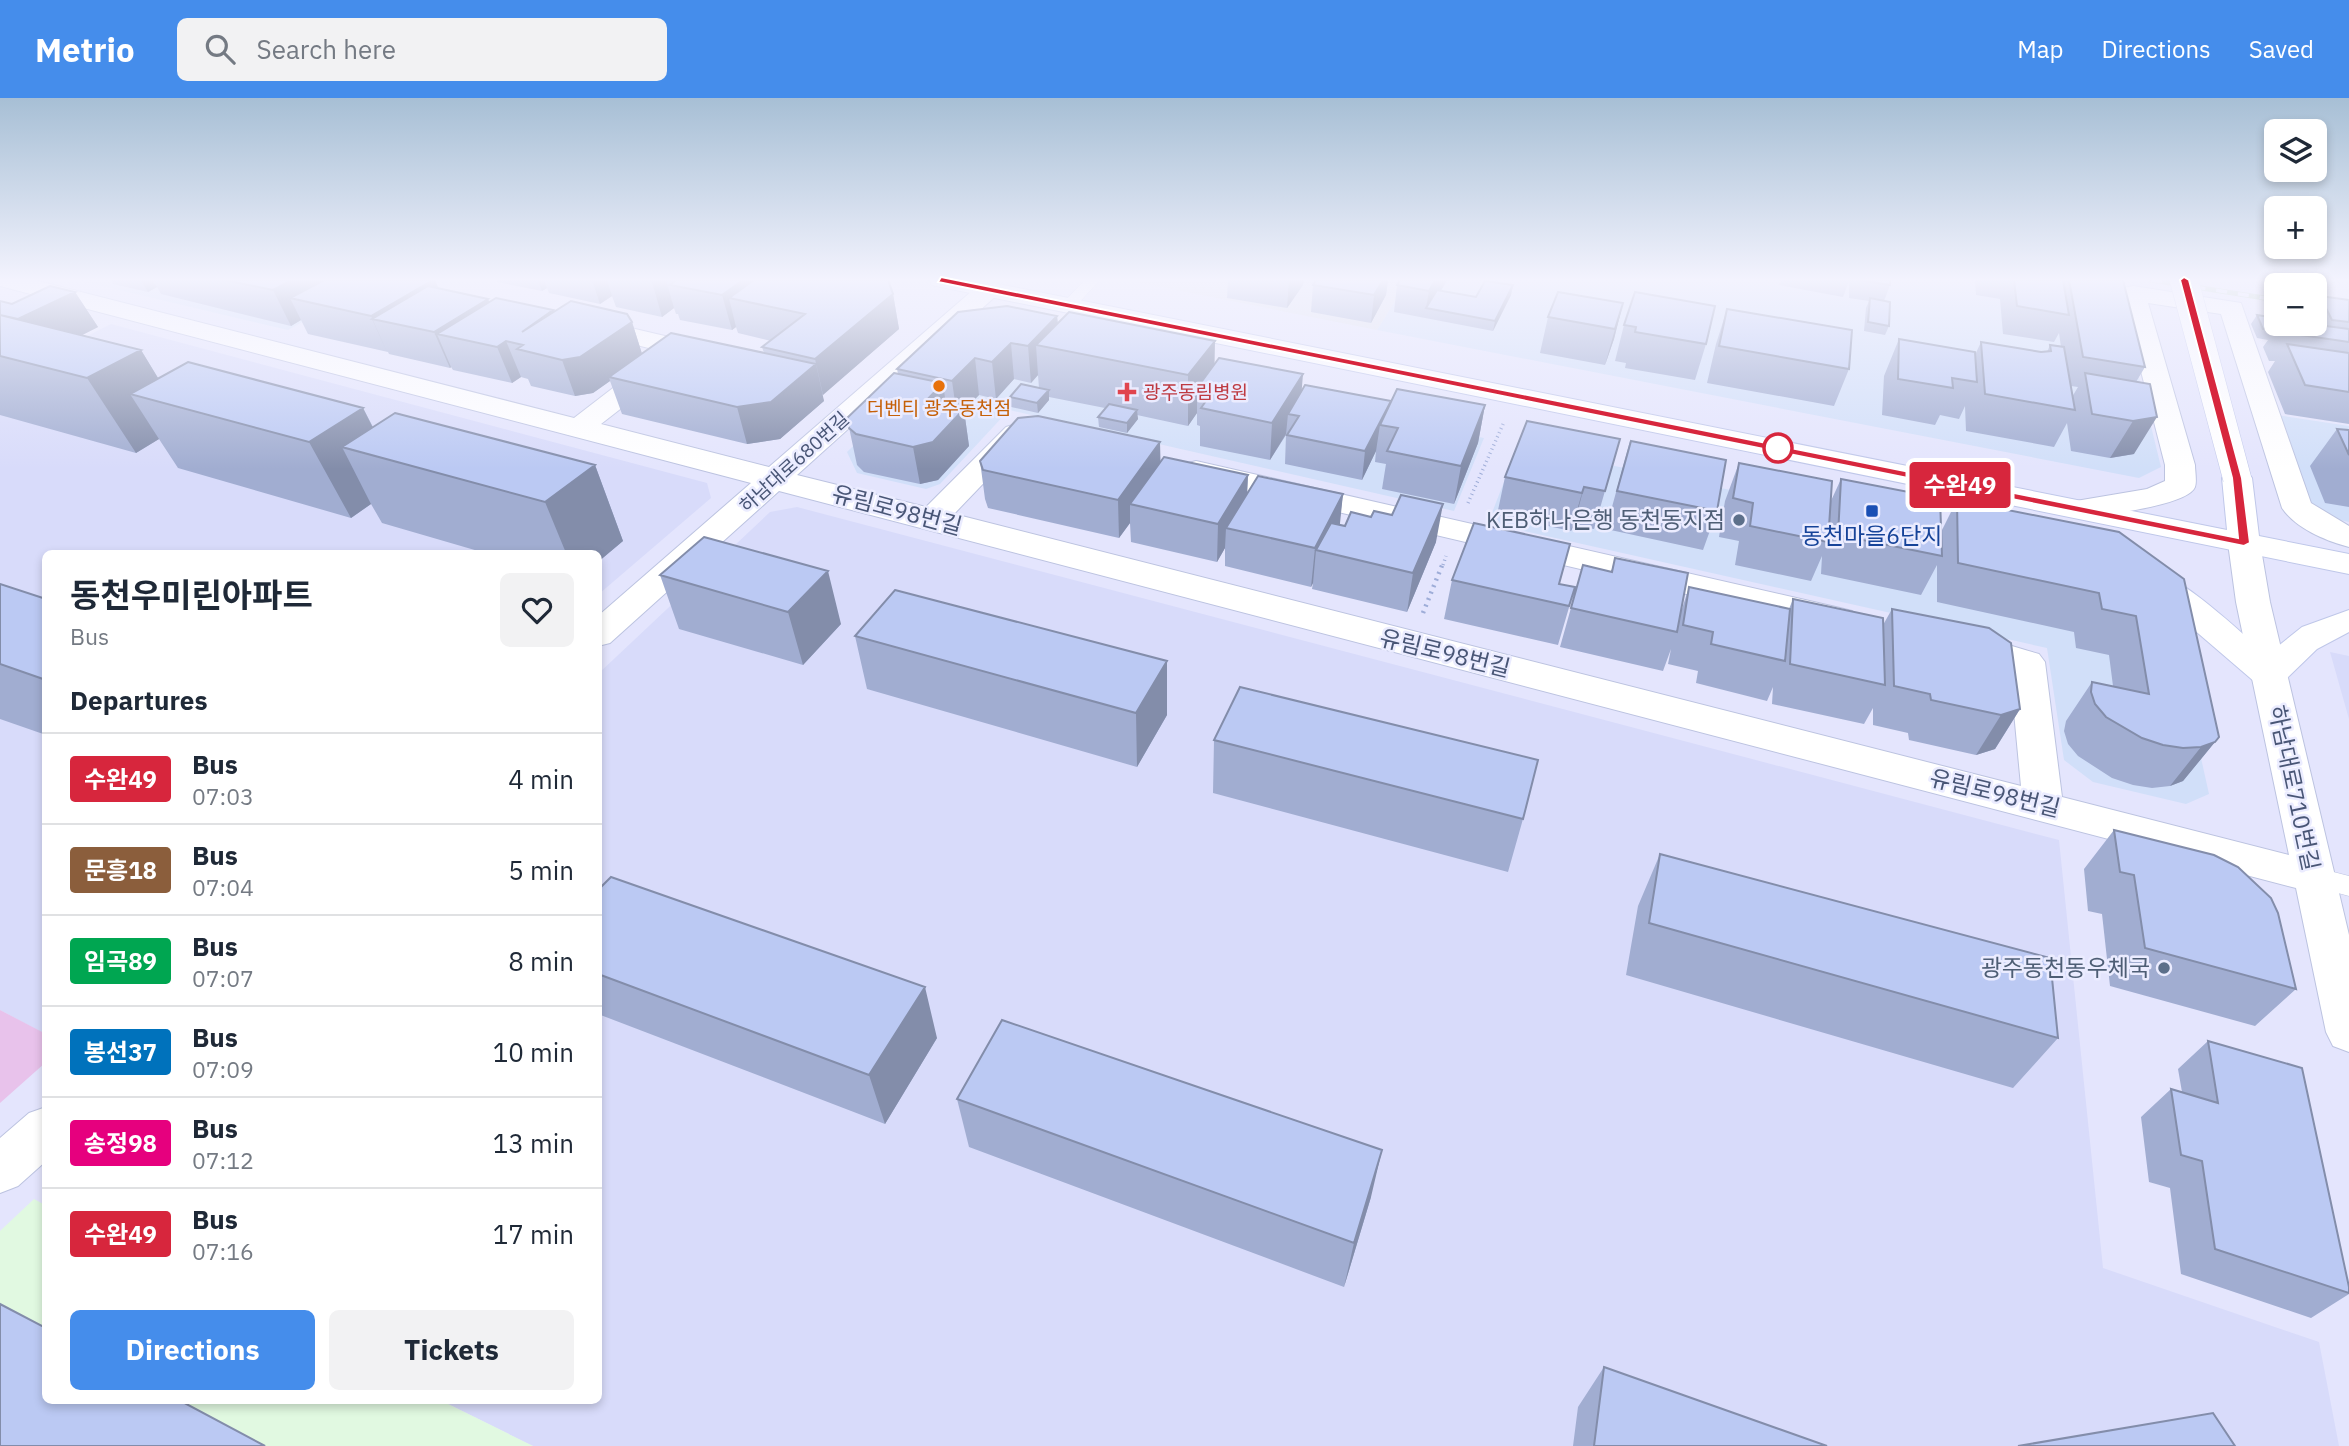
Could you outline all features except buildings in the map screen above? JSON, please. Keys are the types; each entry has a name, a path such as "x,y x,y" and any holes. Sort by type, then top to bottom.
{"street":[{"name":"유림로98번길","path":"246,343 776,478 1410,645 2043,805 2331,882"},
{"path":"577,429 682,348 661,343"},
{"name":"하남대로680번길","path":"602,631 928,343"},
{"path":"1257,343 2004,494 2084,525 2244,543 2349,564"},
{"path":"2084,525 2180,486 2180,464 2147,343"},
{"name":"하남대로710번길","path":"2201,343 2237,478 2253,602 2269,675 2331,882 2349,1032"},
{"path":"2243,343 2297,508 2333,531 2349,537"},
{"path":"932,519 1020,429 1047,436"},
{"path":"1170,464 1864,624"},
{"path":"2122,561 2197,614 2269,675 2298,643 2333,625 2349,621"},
{"path":"1932,640 2027,662 2043,805"},
{"path":"0,1170 42,1133"}],"shaded area":[{"path":"74,343 182,343 707,483 711,498 602,591 602,550 42,550 42,1032 0,1010 0,380"},
{"path":"1029,343 1484,438 1454,511 1009,410 940,484 926,489 857,473 847,452 957,345"},
{"path":"1443,343 2131,343 2161,467 2139,478"},
{"path":"2277,415 2349,426 2349,522 2331,518 2312,505"},
{"path":"1518,446 2093,565 2171,623 2209,794 2186,804 2093,782 2064,760 2047,648 1488,523"},
{"path":"797,507 2059,840 2103,1268 2319,1342 2339,1446 533,1446 448,1404 602,1404 602,670 770,512"},
{"path":"2330,652 2349,656 2349,719"},
{"path":"0,1010 42,1032 42,1066 0,1103"},
{"path":"34,1199 42,1203 42,1404 448,1404 533,1446 0,1446 0,1231"}],"bus line":[{"name":"수완49","path":"1257,343 2244,543 2237,478 2201,343"}],"place":[{"name":"더벤티 광주동천점","path":"939,386"},
{"name":"광주동림병원","path":"1127,392"},
{"name":"동천마을6단지","path":"1872,511"},
{"name":"KEB하나은행 동천동지점","path":"1739,520"},
{"name":"광주동천동우체국","path":"2164,968"}]}
